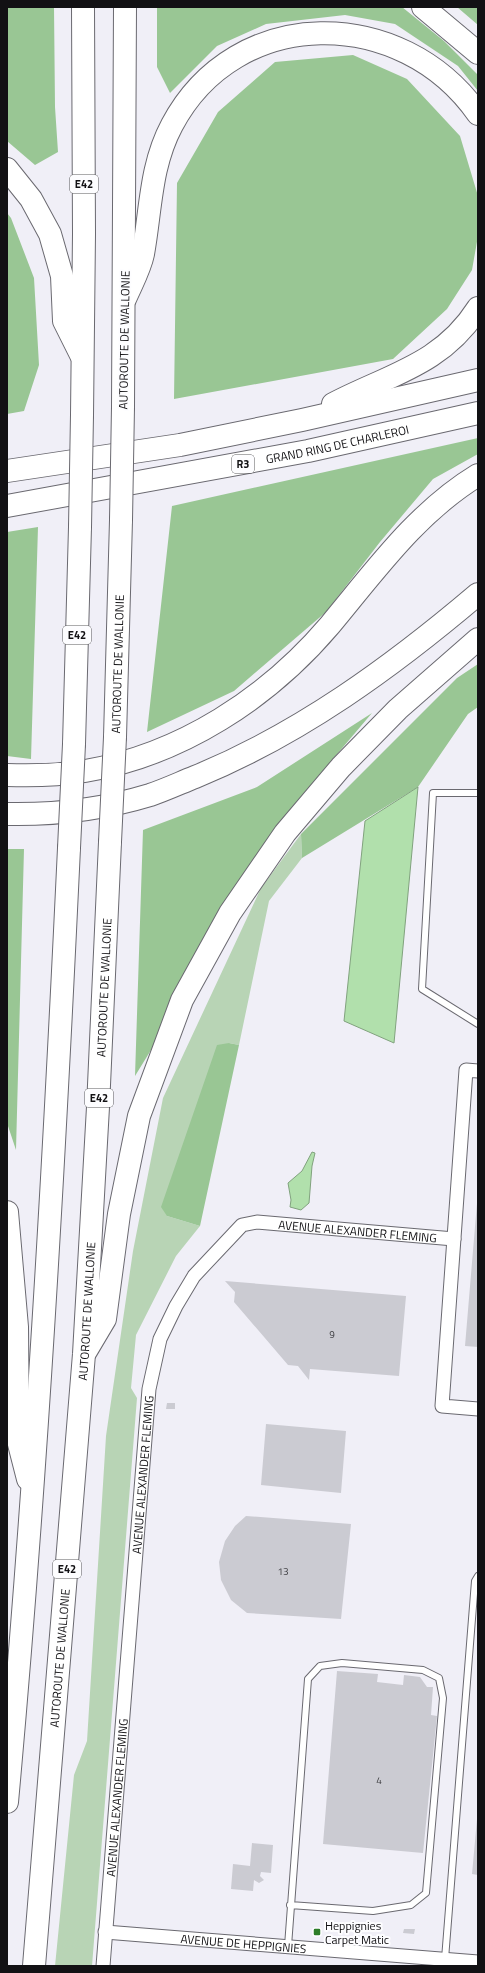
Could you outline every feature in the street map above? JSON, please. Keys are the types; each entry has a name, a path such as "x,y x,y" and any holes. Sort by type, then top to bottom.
{"highway":[{"name":"E42","path":"7,1802 33,1499 57,1104 74,744 83,360 83,7"},
{"name":"AUTOROUTE DE WALLONIE","path":"34,1966 84,1354 99,1091 115,737 121,520 125,299 125,7"},
{"path":"424,7 477,53"},
{"path":"125,299 142,256 154,176 164,139 181,110 195,93 217,72 243,54 272,42 302,35 334,33 369,38 402,49 431,65 455,86 478,114"},
{"path":"7,169 31,199 50,234 62,276 64,321 83,360"},
{"path":"302,420 348,396 405,372 423,362 457,334 478,308"},
{"path":"7,471 180,445 302,420 478,380"},
{"name":"GRAND RING DE CHARLEROI","path":"7,506 308,451 478,413"},
{"path":"7,775 39,776 86,771 144,756 199,732 248,702 293,665 329,626 378,566 420,521 463,484 478,475"},
{"path":"7,814 38,815 88,809 151,795 227,763 288,731 357,688 427,637 478,594"},
{"path":"84,1354 105,1319 119,1214 139,1116 182,1000 230,913 285,833 341,767 398,709 478,639"},
{"path":"7,1212 17,1327 18,1440 33,1499"}],"street":[{"path":"478,1070 466,1070 442,1406 478,1409"},
{"name":"AVENUE ALEXANDER FLEMING","path":"103,1966 149,1389 160,1339 176,1306 194,1276 242,1225 257,1222 454,1238"},
{"name":"AVENUE DE HEPPIGNIES","path":"105,1932 478,1962"}],"lane":[{"path":"478,793 433,792 422,989 478,1024"},
{"path":"445,1959 474,1595 478,1576"},
{"path":"288,1946 290,1905 308,1679 320,1666 342,1663 423,1670 439,1678 443,1698 426,1893 411,1905 373,1911 290,1905"}],"shaded area":[{"path":"7,7 54,7 55,107 58,152 35,165 7,141"},
{"path":"157,7 402,7 444,41 478,75 478,91 458,66 395,24 345,15 266,24 217,46 170,93 157,67"},
{"path":"457,7 478,7 478,25"},
{"path":"353,55 407,79 460,136 478,196 478,236 472,270 447,309 393,359 174,399 177,183 218,112 275,62"},
{"path":"7,213 11,218 34,278 39,365 24,411 7,414"},
{"path":"478,438 478,454 433,479 380,542 326,612 234,691 147,732 172,506"},
{"path":"38,527 31,759 7,756 7,532"},
{"path":"478,664 478,707 468,714 418,787 302,858 301,834 457,678"},
{"path":"372,713 293,806 212,925 159,1037 135,1076 143,830 257,787"},
{"path":"418,787 394,1043 344,1021 365,821"},
{"path":"301,834 302,858 269,901 239,1045 229,1043 167,1216 200,1226 176,1256 136,1335 131,1388 137,1398 92,1966 55,1966 74,1775 87,1741 106,1436 133,1251 163,1098 261,888"},
{"path":"7,849 24,849 16,1150 7,1123"},
{"path":"229,1043 239,1045 200,1226 167,1216 161,1207 217,1045"},
{"path":"312,1152 315,1153 312,1166 309,1203 301,1210 290,1207 291,1200 288,1183 302,1171"}],"building":[{"path":"478,1203 478,1347 465,1346"},
{"path":"225,1281 406,1296 399,1376 310,1369 309,1380 298,1366 288,1365 234,1302 235,1292"},
{"path":"167,1403 175,1403 175,1409 166,1409"},
{"path":"266,1424 346,1431 341,1493 261,1485"},
{"path":"246,1516 351,1524 341,1619 247,1613 231,1600 221,1580 219,1562 225,1541 235,1526"},
{"path":"337,1671 378,1674 377,1682 403,1685 404,1675 420,1677 427,1687 433,1687 431,1715 437,1716 423,1853 323,1844"},
{"path":"478,1819 478,1875 472,1874"},
{"path":"252,1843 273,1845 271,1873 261,1872 260,1876 264,1880 259,1883 254,1880 253,1891 231,1889 233,1864 250,1866"},
{"path":"404,1929 415,1929 414,1934 403,1933"}],"place":[{"name":"Heppignies Carpet Matic","path":"317,1932"}]}
